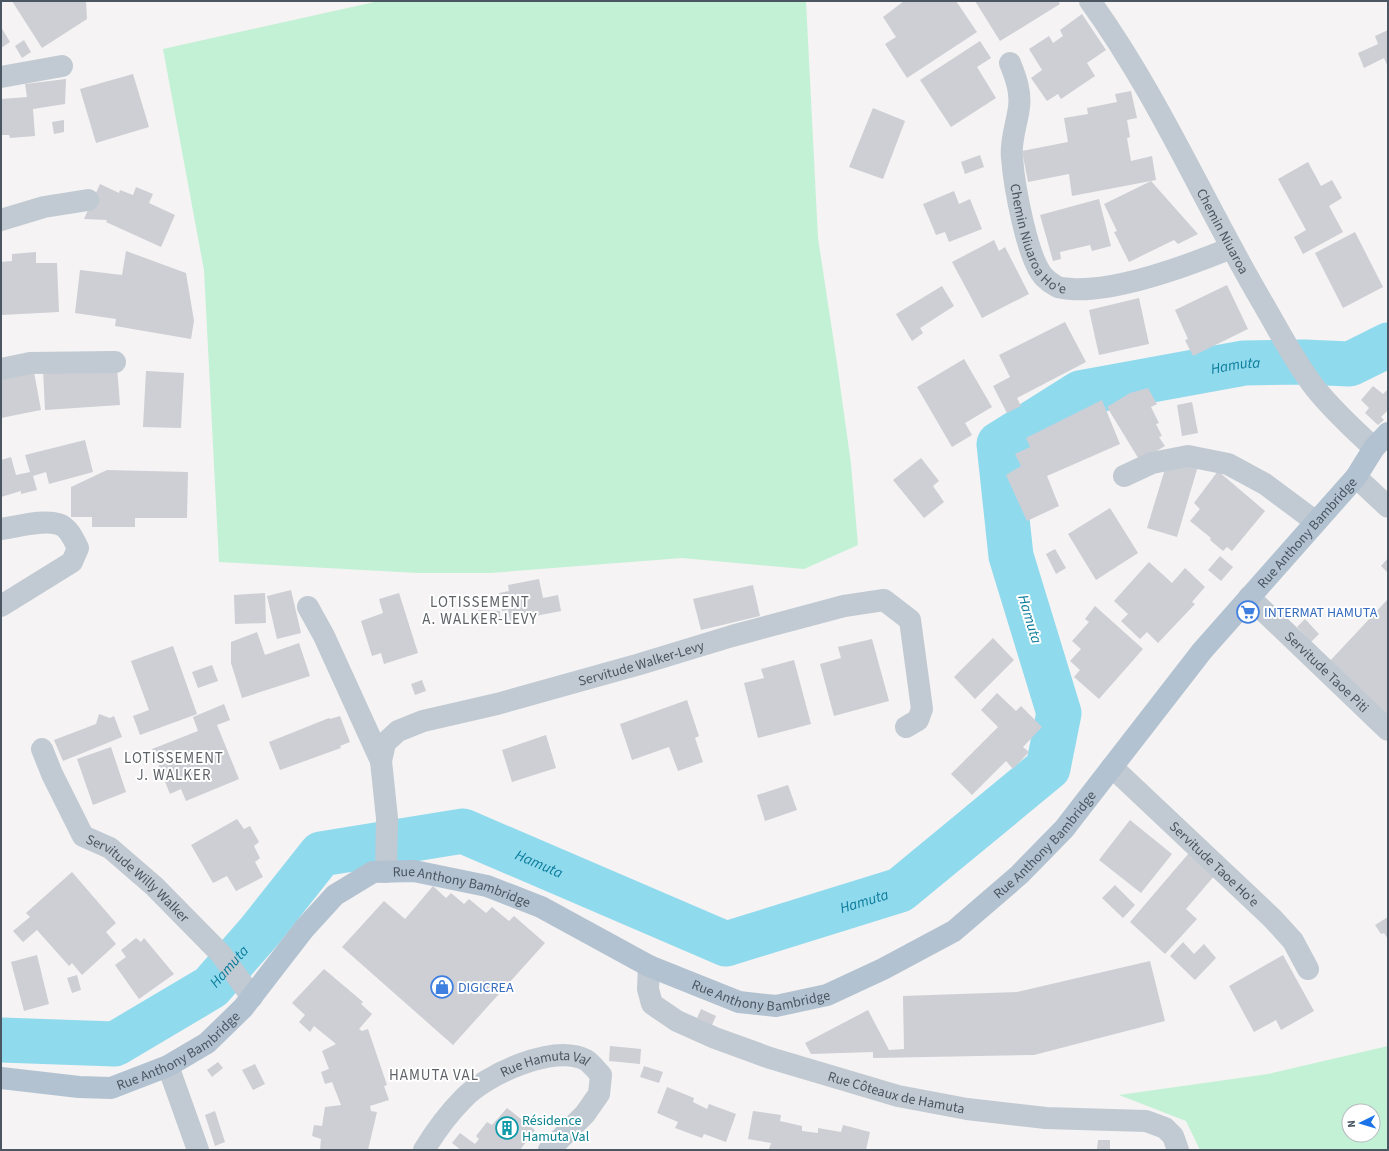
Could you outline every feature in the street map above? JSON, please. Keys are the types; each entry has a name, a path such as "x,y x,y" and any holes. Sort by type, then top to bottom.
{"main road":[{"name":"Rue Anthony Bambridge","path":"1,1078 79,1087 111,1088 168,1066 208,1043 244,1008 247,990 335,895 386,864 487,886 541,907 650,966 740,1002 776,1006 827,995 883,969 954,931 1019,875 1064,829 1202,651 1356,477 1381,441"}],"street":[{"name":"Chemin Niuaroa","path":"1090,1 1116,37 1151,96 1231,248 1282,337 1314,386 1340,416 1381,441"},
{"name":"Chemin Niuaroa Ho'e","path":"1010,64 1018,84 1019,106 1014,133 1012,157 1025,229 1033,257 1043,276 1058,288 1084,290 1137,280 1196,263 1231,248"},
{"path":"1,77 62,66"},
{"path":"1,220 44,207 88,200"},
{"path":"1,368 30,363 115,362"},
{"path":"1124,476 1152,463 1188,456 1228,464 1265,484 1316,522"},
{"path":"1356,477 1388,507"},
{"path":"1,529 38,523 59,524 71,534 78,548 72,562 1,606"},
{"name":"Servitude Taoe Piti","path":"1249,597 1388,730"},
{"name":"Servitude Walker-Levy","path":"386,864 387,818 381,761 385,743 398,731 423,721 497,704 640,664 732,636 844,606 884,600 910,620 922,709 918,720 906,727"},
{"path":"308,607 324,636 381,761"},
{"name":"Servitude Willy Walker","path":"42,750 52,774 83,836 110,848 154,886 221,954 247,990"},
{"name":"Servitude Taoe Ho'e","path":"1112,767 1272,918 1293,941 1308,969"},
{"name":"Rue Côteaux de Hamuta","path":"650,966 648,989 652,1004 677,1021 715,1038 770,1058 898,1096 967,1109 1046,1118 1146,1121 1165,1128 1173,1136 1178,1150"},
{"name":"Rue Hamuta Val","path":"424,1150 432,1137 463,1098 490,1078 514,1066 537,1058 565,1055 586,1060 601,1075 599,1094 585,1114 549,1150"},
{"path":"168,1066 198,1150"}],"green space":[{"path":"379,1 806,1 818,238 851,464 858,545 804,569 682,558 490,573 418,573 219,562 204,270 163,49"},
{"path":"1388,1046 1388,1150 1200,1150 1186,1121 1119,1095 1268,1074"}],"building":[{"path":"12,1 86,1 87,19 42,48"},
{"path":"904,1 956,1 977,32 907,78 885,44 896,37 883,17"},
{"path":"975,1 1058,1 1060,4 1000,41"},
{"path":"1082,14 1106,50 1087,63 1095,76 1061,99 1058,94 1047,101 1031,78 1042,70 1029,49 1049,36 1053,43 1063,36 1060,30"},
{"path":"1,27 10,42 1,48"},
{"path":"1388,30 1388,67 1384,58 1364,68 1358,53 1378,44 1375,36"},
{"path":"24,40 31,52 22,58 15,46"},
{"path":"980,41 991,58 977,67 996,98 951,127 920,80"},
{"path":"133,74 149,127 96,143 80,89"},
{"path":"66,79 65,104 33,109 35,136 10,138 9,135 1,135 1,99 27,97 25,84"},
{"path":"1131,91 1137,118 1127,120 1130,137 1127,138 1131,161 1152,156 1156,180 1072,196 1069,174 1028,182 1022,151 1068,142 1064,118 1088,114 1087,108 1117,102 1115,94"},
{"path":"873,108 905,121 883,179 849,167"},
{"path":"64,120 64,132 54,134 52,122"},
{"path":"980,155 984,167 965,174 961,162"},
{"path":"1308,162 1321,186 1332,180 1342,198 1329,206 1343,232 1303,254 1294,237 1306,230 1278,179"},
{"path":"1151,181 1198,234 1178,244 1174,240 1129,262 1114,232 1117,231 1104,204"},
{"path":"100,184 119,193 120,190 133,195 136,187 153,194 149,203 175,215 161,247 106,222 107,220 84,219"},
{"path":"954,191 959,204 970,199 982,229 949,242 945,232 936,235 923,204"},
{"path":"1099,199 1111,246 1092,251 1090,245 1060,252 1061,259 1053,261 1040,215"},
{"path":"1355,232 1383,287 1343,308 1315,253"},
{"path":"994,240 999,251 1005,247 1029,294 982,318 952,262"},
{"path":"126,251 186,273 194,321 191,339 115,326 116,319 75,313 80,270 122,275"},
{"path":"36,252 36,263 57,263 59,312 1,315 1,262 12,261 12,254"},
{"path":"1227,285 1248,329 1193,356 1185,340 1188,339 1175,310"},
{"path":"942,286 954,306 920,328 923,333 912,341 896,314"},
{"path":"1139,298 1149,344 1099,355 1089,310"},
{"path":"1065,322 1086,362 1017,398 1021,406 1007,413 993,386 1010,377 999,355"},
{"path":"964,359 992,407 965,423 972,435 952,447 917,387"},
{"path":"117,367 120,405 45,410 43,370"},
{"path":"146,371 184,373 181,428 143,427"},
{"path":"34,372 41,410 1,418 1,378"},
{"path":"1373,386 1383,394 1388,389 1388,410 1381,417 1384,420 1378,425 1365,413 1369,408 1361,400"},
{"path":"1148,388 1157,404 1151,407 1159,423 1156,424 1162,436 1159,437 1165,446 1140,461 1107,407 1130,393"},
{"path":"1102,400 1120,444 1047,476 1059,506 1027,521 1006,475 1021,466 1015,454 1030,447 1026,438"},
{"path":"1192,402 1198,433 1182,436 1177,405"},
{"path":"85,440 93,472 49,484 46,472 33,476 37,490 21,494 21,491 1,497 1,460 11,457 16,475 30,472 25,455"},
{"path":"921,458 939,481 933,486 944,502 924,518 893,480"},
{"path":"1198,466 1177,537 1147,528 1165,469"},
{"path":"107,470 188,472 187,518 135,518 135,527 92,527 92,517 71,517 71,487"},
{"path":"1218,471 1265,511 1232,551 1227,547 1223,551 1210,540 1211,538 1190,521 1200,509 1194,503"},
{"path":"1110,508 1138,553 1096,580 1068,534"},
{"path":"1055,549 1066,568 1056,574 1046,554"},
{"path":"1220,556 1233,567 1221,581 1208,570"},
{"path":"1388,558 1388,573 1381,566"},
{"path":"1149,562 1172,583 1185,568 1205,587 1192,602 1195,604 1158,643 1147,632 1140,639 1121,621 1128,614 1114,601"},
{"path":"539,579 543,598 558,595 561,611 510,621 508,610 502,611 499,593 509,591 508,585"},
{"path":"753,585 760,616 701,630 693,599"},
{"path":"291,590 301,633 277,639 267,596"},
{"path":"265,593 266,623 235,624 234,595"},
{"path":"399,593 418,653 384,664 381,653 372,656 361,621 383,613 379,599"},
{"path":"1388,599 1388,717 1328,663"},
{"path":"1095,606 1143,649 1099,699 1074,677 1080,670 1070,661 1081,649 1072,641 1089,622 1085,619"},
{"path":"478,610 500,611 500,622 478,621"},
{"path":"1305,619 1319,634 1311,642 1297,627"},
{"path":"257,632 265,655 299,643 310,676 242,698 231,663 231,642"},
{"path":"993,638 1014,660 975,699 954,677"},
{"path":"872,639 889,701 834,716 820,664 841,658 838,647"},
{"path":"173,646 197,714 140,735 133,716 149,710 131,661"},
{"path":"794,660 811,724 758,738 744,683 764,678 761,669"},
{"path":"212,665 218,681 198,688 192,672"},
{"path":"422,680 426,691 415,695 411,684"},
{"path":"997,693 1016,711 1021,706 1042,727 1023,747 1029,752 1013,769 1006,761 972,795 951,774 998,727 981,710"},
{"path":"687,700 699,736 695,738 703,762 678,771 669,747 632,760 620,724"},
{"path":"224,704 230,720 217,725 239,779 186,801 181,789 170,794 152,749 198,731 193,717"},
{"path":"99,714 110,718 114,716 122,737 63,761 54,740 96,724"},
{"path":"340,716 350,742 340,746 341,748 280,770 269,742 329,718"},
{"path":"546,735 556,768 512,782 502,750"},
{"path":"111,747 126,792 93,805 77,759"},
{"path":"788,785 797,810 765,821 757,795"},
{"path":"237,819 244,829 250,826 259,842 254,846 260,858 255,862 263,877 236,891 227,876 213,883 191,845"},
{"path":"1130,820 1172,854 1141,893 1099,860"},
{"path":"1189,853 1215,875 1186,909 1197,919 1165,954 1130,922"},
{"path":"72,872 116,923 106,932 116,944 82,975 72,963 69,966 37,930 23,942 13,931 30,917 26,913"},
{"path":"1115,885 1135,905 1123,918 1102,898"},
{"path":"433,886 446,898 451,893 464,904 469,899 486,913 492,907 509,921 514,916 545,943 453,1045 342,947 384,901 405,919"},
{"path":"1388,917 1388,939 1384,933 1381,934 1375,925"},
{"path":"136,938 141,942 144,938 174,974 139,999 115,965 126,957 121,950"},
{"path":"1183,942 1194,954 1204,944 1216,958 1195,980 1170,956"},
{"path":"37,955 49,1004 24,1011 11,962"},
{"path":"1283,955 1314,1011 1281,1030 1276,1020 1254,1032 1229,986"},
{"path":"1150,961 1165,1021 1034,1055 873,1058 873,1052 811,1054 805,1043 868,1010 889,1050 904,1049 903,996 1017,992"},
{"path":"324,969 363,1002 361,1004 372,1014 359,1029 362,1031 368,1029 387,1085 384,1086 389,1100 370,1106 371,1111 377,1112 368,1150 320,1150 321,1139 312,1136 314,1125 322,1126 325,1107 341,1105 332,1082 325,1084 321,1072 329,1069 322,1051 336,1044 314,1026 310,1032 299,1022 305,1015 292,1003"},
{"path":"77,975 81,990 72,993 67,978"},
{"path":"701,1009 716,1016 712,1025 697,1018"},
{"path":"610,1046 641,1049 640,1064 609,1061"},
{"path":"218,1062 223,1068 212,1077 207,1070"},
{"path":"255,1064 265,1084 253,1090 242,1070"},
{"path":"644,1066 663,1072 659,1083 640,1077"},
{"path":"667,1087 694,1098 693,1102 707,1109 709,1104 736,1114 726,1142 704,1134 702,1138 675,1128 678,1122 657,1113"},
{"name":"Résidence Hamuta Val","path":"507,1108 535,1130 520,1150 461,1150 452,1143 460,1133 475,1144 479,1139 476,1136 487,1122 492,1125"},
{"path":"215,1111 225,1142 215,1146 205,1115"},
{"path":"753,1111 781,1115 780,1121 802,1126 802,1131 818,1133 818,1128 841,1132 843,1125 870,1132 866,1150 769,1149 771,1143 748,1139"},
{"path":"1098,1140 1110,1140 1110,1150 1097,1150"}],"waterway":[{"name":"Hamuta","path":"1,1040 115,1044 211,987 260,931 321,854 463,831 726,944 900,890 1048,768 1059,713 1011,556 999,444 1080,393 1244,363 1304,362 1350,364 1388,345"}],"place":[{"name":"INTERMAT HAMUTA","path":"1248,612"},
{"name":"DIGICREA","path":"442,987"},
{"name":"Résidence Hamuta Val","path":"507,1128"}],"district":[{"name":"LOTISSEMENT A. WALKER-LEVY","path":"480,610"},
{"name":"LOTISSEMENT J. WALKER","path":"174,766"},
{"name":"HAMUTA VAL","path":"434,1075"}]}
